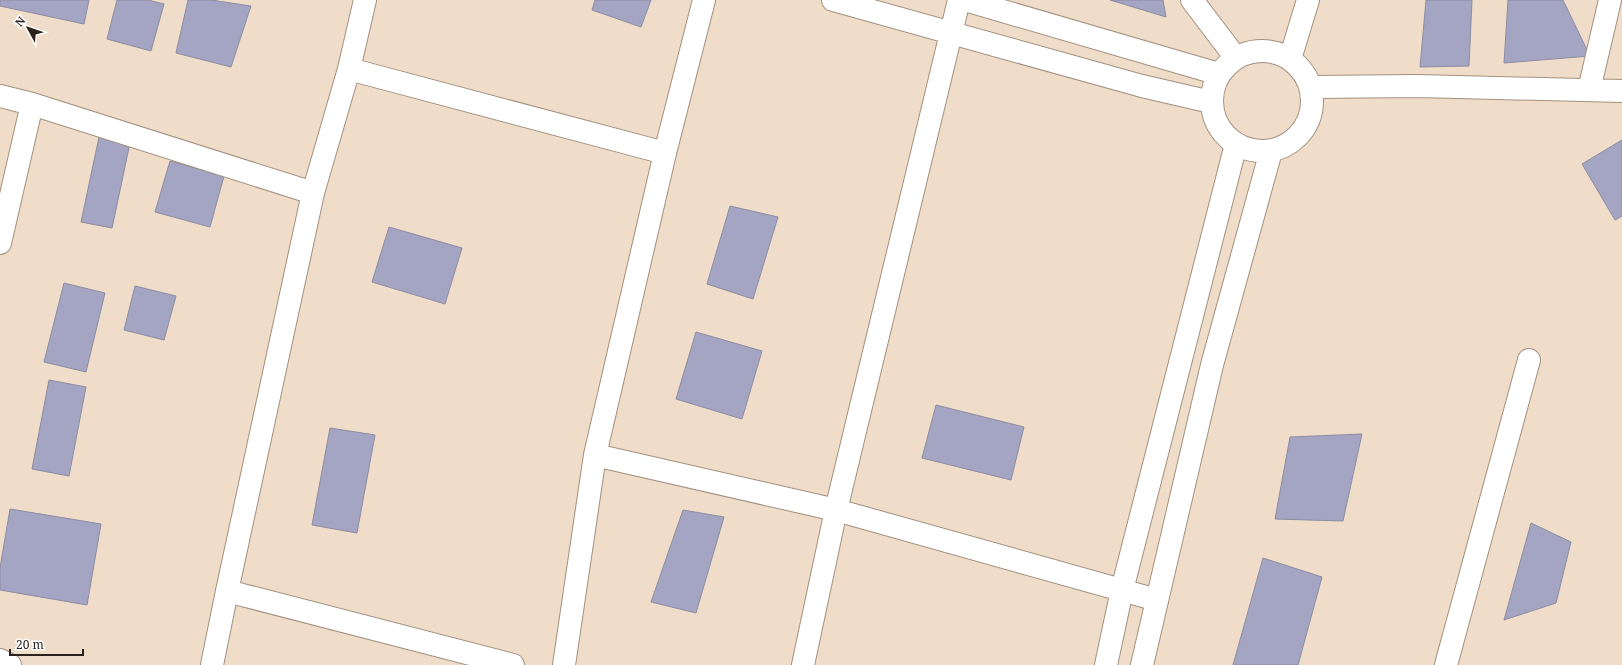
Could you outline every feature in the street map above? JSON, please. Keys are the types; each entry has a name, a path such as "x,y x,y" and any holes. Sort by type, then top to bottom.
{"street":[{"path":"212,665 313,193 349,69 365,0"},
{"path":"564,665 596,455 665,153 704,0"},
{"path":"833,0 1142,86 1212,102"},
{"path":"804,665 836,510 959,0"},
{"path":"965,0 1219,74"},
{"path":"1192,0 1236,58"},
{"path":"1290,59 1308,0"},
{"path":"1589,90 1610,0"},
{"path":"1254,51 1273,52 1290,59 1303,71 1310,87 1312,104 1308,120 1303,130 1286,145 1271,151 1253,151 1236,144 1223,133 1214,118 1212,102 1214,85 1219,74 1236,58 1254,51"},
{"path":"349,69 665,153"},
{"path":"1310,87 1417,86 1622,91"},
{"path":"0,96 32,104 313,193"},
{"path":"0,243 32,104"},
{"path":"1106,665 1122,590 1236,144"},
{"path":"1142,665 1212,365 1271,151"},
{"path":"1182,356 1212,365"},
{"path":"1446,665 1529,360"},
{"path":"596,455 836,510 1157,600"},
{"path":"227,591 513,665"},
{"path":"0,660 10,665"}],"building":[{"path":"0,0 89,0 84,24 0,6"},
{"path":"117,0 148,0 164,4 151,51 107,39"},
{"path":"188,0 211,0 251,6 231,67 176,53"},
{"path":"595,0 651,0 641,27 592,10"},
{"path":"1110,0 1163,0 1166,17"},
{"path":"1426,0 1472,0 1469,66 1420,67"},
{"path":"1508,0 1563,0 1590,56 1504,63"},
{"path":"99,137 130,143 112,228 81,222"},
{"path":"1622,140 1622,216 1615,220 1582,164"},
{"path":"170,161 224,176 210,227 155,212"},
{"path":"730,206 778,217 753,299 707,284"},
{"path":"389,227 462,248 445,304 372,282"},
{"path":"64,283 105,293 86,372 44,362"},
{"path":"135,286 176,296 164,340 124,330"},
{"path":"696,332 762,351 742,419 676,399"},
{"path":"49,380 86,387 69,476 32,469"},
{"path":"936,405 1024,427 1011,480 922,458"},
{"path":"330,428 375,435 357,533 312,525"},
{"path":"1362,434 1343,521 1275,519 1290,437"},
{"path":"10,509 101,524 87,605 0,590 0,568"},
{"path":"683,510 724,517 696,613 651,602"},
{"path":"1531,523 1571,542 1556,603 1504,620"},
{"path":"1263,558 1322,577 1298,665 1233,665"}]}
